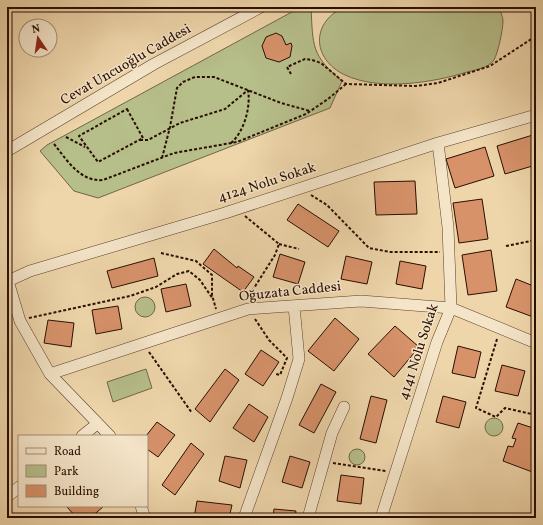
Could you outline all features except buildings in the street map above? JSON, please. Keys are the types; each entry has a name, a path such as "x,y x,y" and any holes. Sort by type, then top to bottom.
{"street":[{"name":"Cevat Uncuoğlu Caddesi","path":"7,151 154,64 261,7"},
{"name":"4124 Nolu Sokak","path":"20,321 8,281 30,271 300,189 438,143 536,115"},
{"name":"4141 Nolu Sokak","path":"381,518 437,342 451,308 448,227 438,143"},
{"name":"Oğuzata Caddesi","path":"50,374 143,345 218,318 248,309 361,301 451,308 536,343"},
{"path":"244,518 287,398 299,359 294,306"},
{"path":"20,321 50,374 109,435"},
{"path":"308,518 332,433 344,407"},
{"path":"83,435 97,424"},
{"path":"7,497 18,488"}],"path":[{"path":"290,74 287,67 305,59 321,63 346,84 410,86 438,83 490,66 536,36"},
{"path":"162,158 170,127 176,88 187,80 200,76 210,76 284,105 310,111"},
{"path":"54,144 78,172 85,177 98,181 117,176 174,153 230,144 259,134 310,111 328,100 346,84"},
{"path":"140,140 148,140 170,127 225,109 248,90"},
{"path":"230,144 238,135 245,119 250,98 248,90"},
{"path":"127,109 144,138 140,140 98,162 86,148 79,136 127,109"},
{"path":"66,137 86,148"},
{"path":"300,189 327,205 369,248 390,252 449,252"},
{"path":"236,209 279,244 299,249"},
{"path":"506,246 536,240"},
{"path":"276,374 280,375 287,358 269,340 248,309 248,298 272,260 279,244"},
{"path":"161,253 196,261 212,275 214,299 218,318"},
{"path":"20,321 130,296 156,287 177,274 189,271 200,280 214,299"},
{"path":"500,328 476,408 496,417 504,408 536,415"},
{"path":"143,345 192,413"},
{"path":"325,458 334,464 396,472"}],"green space":[{"path":"301,7 311,7 312,31 316,49 324,64 342,81 330,108 98,198 74,191 40,151 47,145"},
{"path":"345,7 499,7 503,18 503,25 496,57 485,67 453,76 422,82 389,84 359,80 345,75 334,68 326,60 321,50 321,30 326,21 334,13"},
{"path":"145,297 152,300 155,307 152,314 145,317 138,314 135,307 138,300"},
{"path":"146,369 152,388 113,402 107,382"},
{"path":"494,418 500,421 503,427 500,433 494,436 488,433 485,427 488,421"},
{"path":"354,449 360,449 365,454 363,463 360,465 354,465 349,460 349,454"}]}
